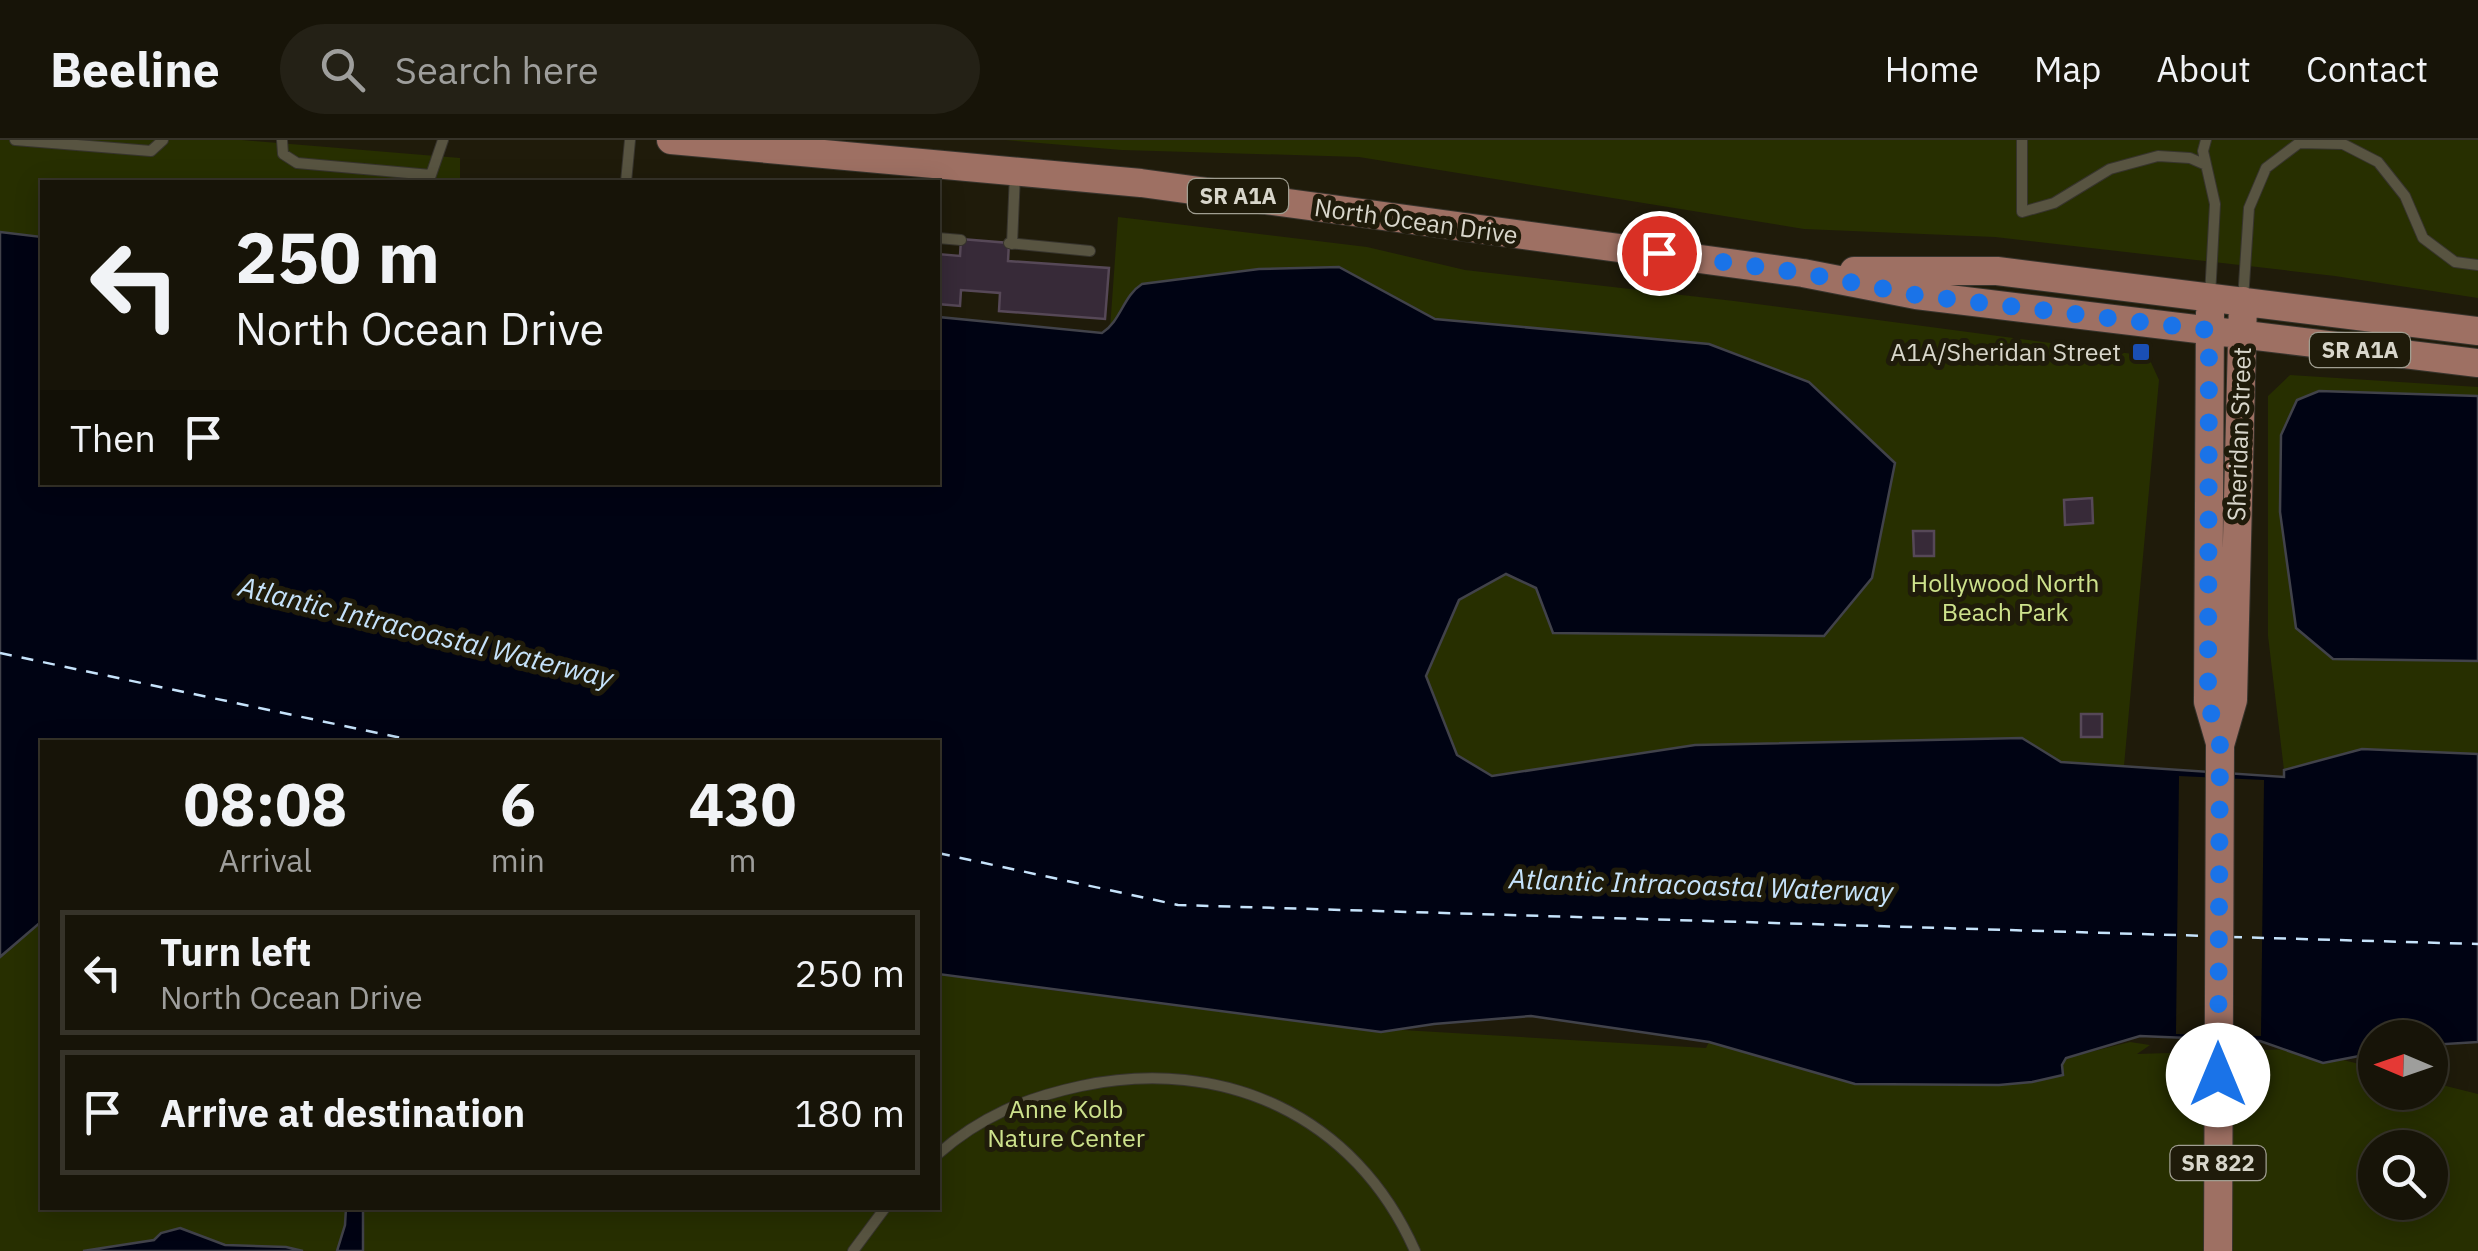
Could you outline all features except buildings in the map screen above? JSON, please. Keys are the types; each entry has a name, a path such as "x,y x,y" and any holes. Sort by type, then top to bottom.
{"main road":[{"name":"North Ocean Drive","path":"670,140 1142,182 1803,273 1916,295 2478,363"},
{"name":"North Ocean Drive","path":"1803,273 1997,271 2478,331"},
{"name":"Sheridan Street","path":"2210,296 2208,702 2220,745"},
{"name":"Sheridan Street","path":"2218,1251 2220,745 2233,700 2243,300"}],"lane":[{"path":"15,140 152,152 163,140"},
{"path":"282,140 283,154 296,163 430,175 444,140"},
{"path":"626,180 630,140"},
{"path":"2022,140 2022,212 2054,202 2110,169 2158,156 2190,158 2206,165"},
{"path":"2206,140 2203,151 2215,204 2210,296"},
{"path":"2243,300 2249,208 2266,168 2300,143 2342,144 2378,162 2406,196 2423,238 2455,262 2478,265"},
{"path":"1016,173 1010,244 1090,251"},
{"path":"940,238 961,240"},
{"path":"940,1152 970,1126 1046,1093 1105,1081 1192,1078 1232,1087 1310,1123 1346,1152 1375,1183 1415,1251"},
{"path":"853,1251 884,1210"}],"green space":[{"path":"0,140 242,140 460,158 460,180 40,180 40,237 0,232"},
{"path":"1005,140 2478,140 2478,298 2335,276 1995,237 1804,229 1359,157 1122,150"},
{"name":"Hollywood North Beach Park","path":"1118,217 1367,247 1465,270 2148,356 2159,380 2124,766 2061,762 2022,738 1695,745 1491,776 1456,755 1426,676 1459,600 1507,574 1536,588 1748,634 1823,636 1709,344 1435,319 1339,267 1259,269 1142,284 1110,329"},
{"path":"2290,375 2478,387 2478,396 2319,391 2281,435 2280,512 2296,628 2333,659 2478,661 2478,754 2362,749 2284,770 2268,636 2268,396"},
{"name":"Anne Kolb Nature Center","path":"40,849 40,1210 940,1210 940,970 1035,988 1334,1026 1706,1048 1709,1042 1855,1084 1973,1083 2062,1065 2066,1058 2130,1042 2150,1045 2137,1054 2300,1049 2358,1064 2358,1110 2448,1110 2448,1086 2478,1094 2478,1251 0,1251 0,851"}],"water":[{"name":"Atlantic Intracoastal Waterway","path":"0,232 40,237 40,485 940,485 940,317 1102,333 1142,284 1259,269 1339,267 1435,319 1709,344 1809,382 1895,463 1872,578 1824,636 1553,633 1536,588 1506,574 1459,600 1426,676 1457,755 1492,776 1695,745 2022,738 2061,762 2284,777 2284,770 2362,749 2478,754 2478,1042 2448,1044 2448,1020 2358,1020 2358,1056 2323,1063 2260,1041 2140,1036 2066,1058 2063,1075 2032,1082 1855,1084 1709,1042 1531,1016 1381,1032 940,974 940,740 40,740 40,923 0,957"},
{"path":"2319,391 2478,396 2478,661 2333,659 2296,628 2280,512 2281,435 2297,400"},
{"path":"346,1210 363,1210 363,1251 337,1251"},
{"path":"180,1228 225,1245 303,1251 83,1251 154,1240 161,1233"}],"pier":[{"path":"2179,776 2264,780 2261,1036 2176,1034"}],"ferry route":[{"path":"0,653 411,740"},
{"path":"940,853 1178,905 2207,936"},
{"path":"2230,937 2478,944"}],"place":[{"name":"A1A/Sheridan Street","path":"2141,352"}],"route":[{"path":"1659,253 1803,273 1916,295 2209,330 2208,702 2220,745 2218,1075"}]}
